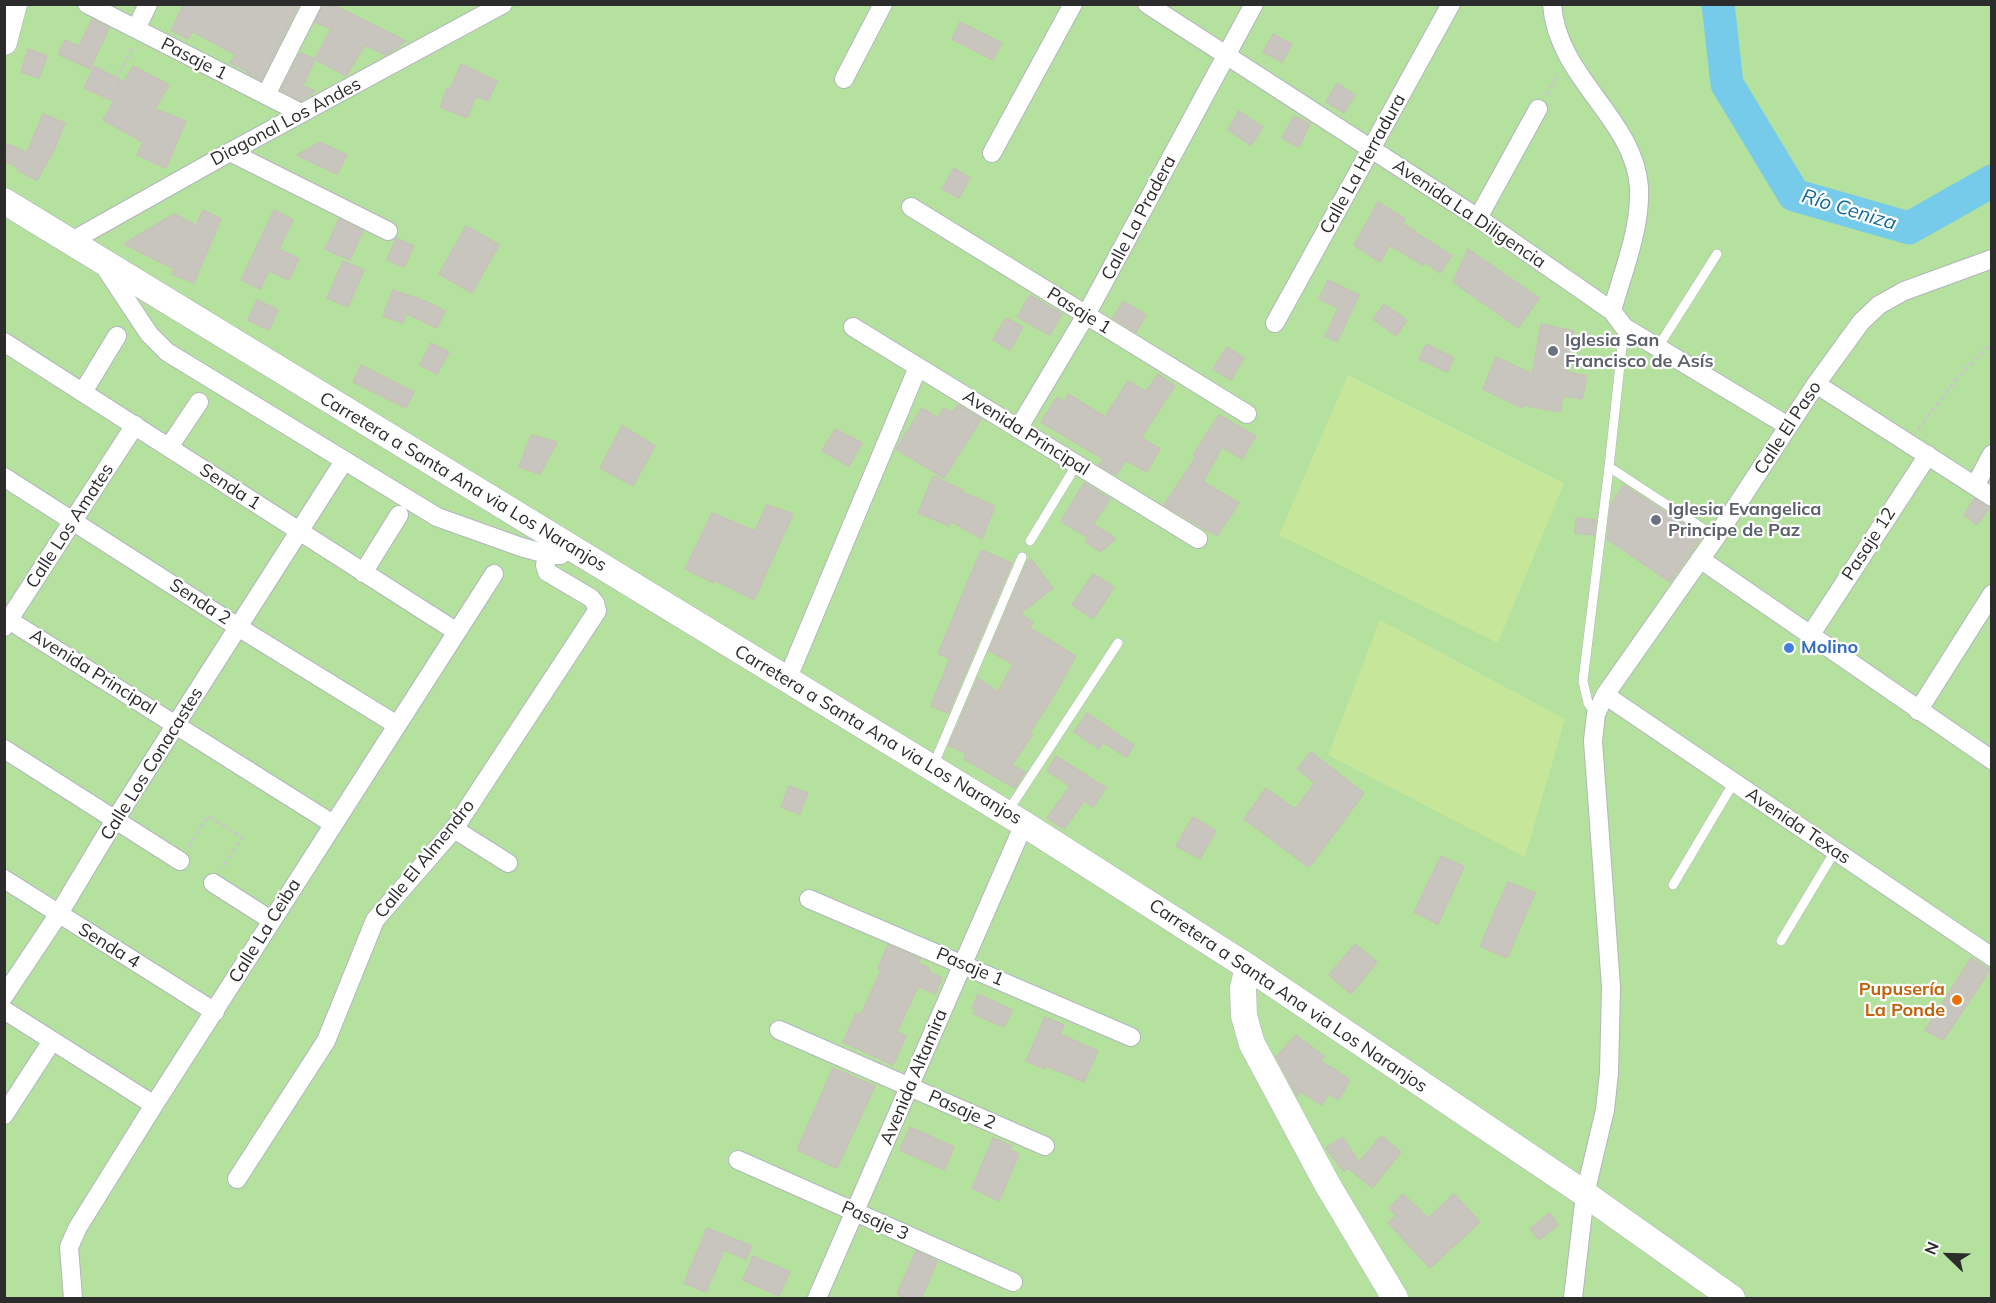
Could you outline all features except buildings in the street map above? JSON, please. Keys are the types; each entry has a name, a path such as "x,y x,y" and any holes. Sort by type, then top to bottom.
{"main road":[{"path":"4,42 14,4"},
{"name":"Carretera a Santa Ana via Los Naranjos","path":"4,201 1015,819 1248,967 1585,1194 1732,1299"},
{"path":"1248,967 1243,988 1244,1016 1252,1044 1327,1184 1395,1299"}],"street":[{"name":"Pasaje 1","path":"87,4 301,113"},
{"path":"139,31 148,4"},
{"path":"266,95 312,4"},
{"name":"Diagonal Los Andes","path":"70,242 230,152 503,4"},
{"path":"844,79 883,4"},
{"path":"992,153 1073,4"},
{"name":"Avenida La Diligencia","path":"1147,4 1478,218 1612,311 1624,327 1788,426"},
{"name":"Calle La Pradera","path":"1018,429 1086,315 1254,4"},
{"name":"Calle La Herradura","path":"1275,323 1451,4"},
{"path":"1552,4 1561,45 1629,149 1639,186 1637,224 1612,311"},
{"path":"1478,218 1538,109"},
{"path":"230,152 388,231"},
{"name":"Pasaje 1","path":"911,207 1247,414"},
{"path":"100,259 149,334 167,352 344,461 437,517 521,548 550,555 584,555"},
{"name":"Calle El Paso","path":"1573,1299 1585,1194 1605,1110 1609,1073 1611,987 1593,741 1596,714 1605,695 1716,537 1816,384 1861,321 1879,305 1904,291 1992,260"},
{"name":"Avenida Principal","path":"853,327 1198,539"},
{"path":"83,392 117,336"},
{"name":"Senda 1","path":"4,342 456,632"},
{"path":"787,680 918,367"},
{"path":"1816,384 1992,497"},
{"path":"169,447 199,402"},
{"name":"Calle Los Amates","path":"6,621 74,521 135,425"},
{"name":"Pasaje 12","path":"1810,634 1928,454"},
{"path":"1975,486 1992,454"},
{"name":"Calle Los Conacastes","path":"4,996 58,915 344,461"},
{"name":"Senda 2","path":"4,477 238,627 397,725"},
{"path":"363,573 399,515"},
{"name":"Calle El Almendro","path":"237,1179 326,1041 375,920 454,829 597,611 591,598 547,572 545,565 550,555"},
{"path":"1700,559 1992,760"},
{"name":"Calle La Ceiba","path":"73,1299 69,1247 78,1227 271,920 494,574"},
{"path":"1918,711 1992,594"},
{"name":"Avenida Principal","path":"6,621 333,824"},
{"name":"Avenida Texas","path":"1605,695 1992,957"},
{"path":"4,749 180,861"},
{"name":"Avenida Altamira","path":"817,1299 1010,854 1015,819"},
{"path":"454,829 508,863"},
{"name":"Senda 4","path":"4,879 215,1012"},
{"path":"213,883 271,920"},
{"name":"Pasaje 1","path":"809,899 1131,1037"},
{"path":"4,1010 154,1105"},
{"name":"Pasaje 2","path":"779,1030 1045,1146"},
{"path":"4,1115 52,1041"},
{"name":"Pasaje 3","path":"738,1160 1013,1282"}],"lane":[{"path":"1658,347 1717,254"},
{"path":"1596,714 1588,703 1583,681 1624,327"},
{"path":"1030,541 1077,464"},
{"path":"1609,467 1716,537"},
{"path":"932,768 1022,557"},
{"path":"1015,819 1118,643"},
{"path":"1673,885 1734,782"},
{"path":"1781,941 1835,851"}],"path":[{"path":"105,99 139,31"},
{"path":"1538,109 1568,57"},
{"path":"1908,442 1960,375 1992,343"},
{"path":"180,861 208,816 242,837 213,883"}],"green space":[{"path":"5,5 1991,5 1991,1298 5,1298"},
{"path":"1348,375 1564,483 1498,643 1279,535"},
{"path":"1380,620 1565,719 1525,857 1328,755"}],"waterway":[{"name":"Río Ceniza","path":"1718,4 1727,84 1794,195 1909,228 1992,181"}],"place":[{"name":"Iglesia San Francisco de Asís","path":"1553,351"},
{"name":"Iglesia Evangelica Principe de Paz","path":"1656,520"},
{"name":"Molino","path":"1789,648"},
{"name":"Pupusería La Ponde","path":"1957,1000"}]}
